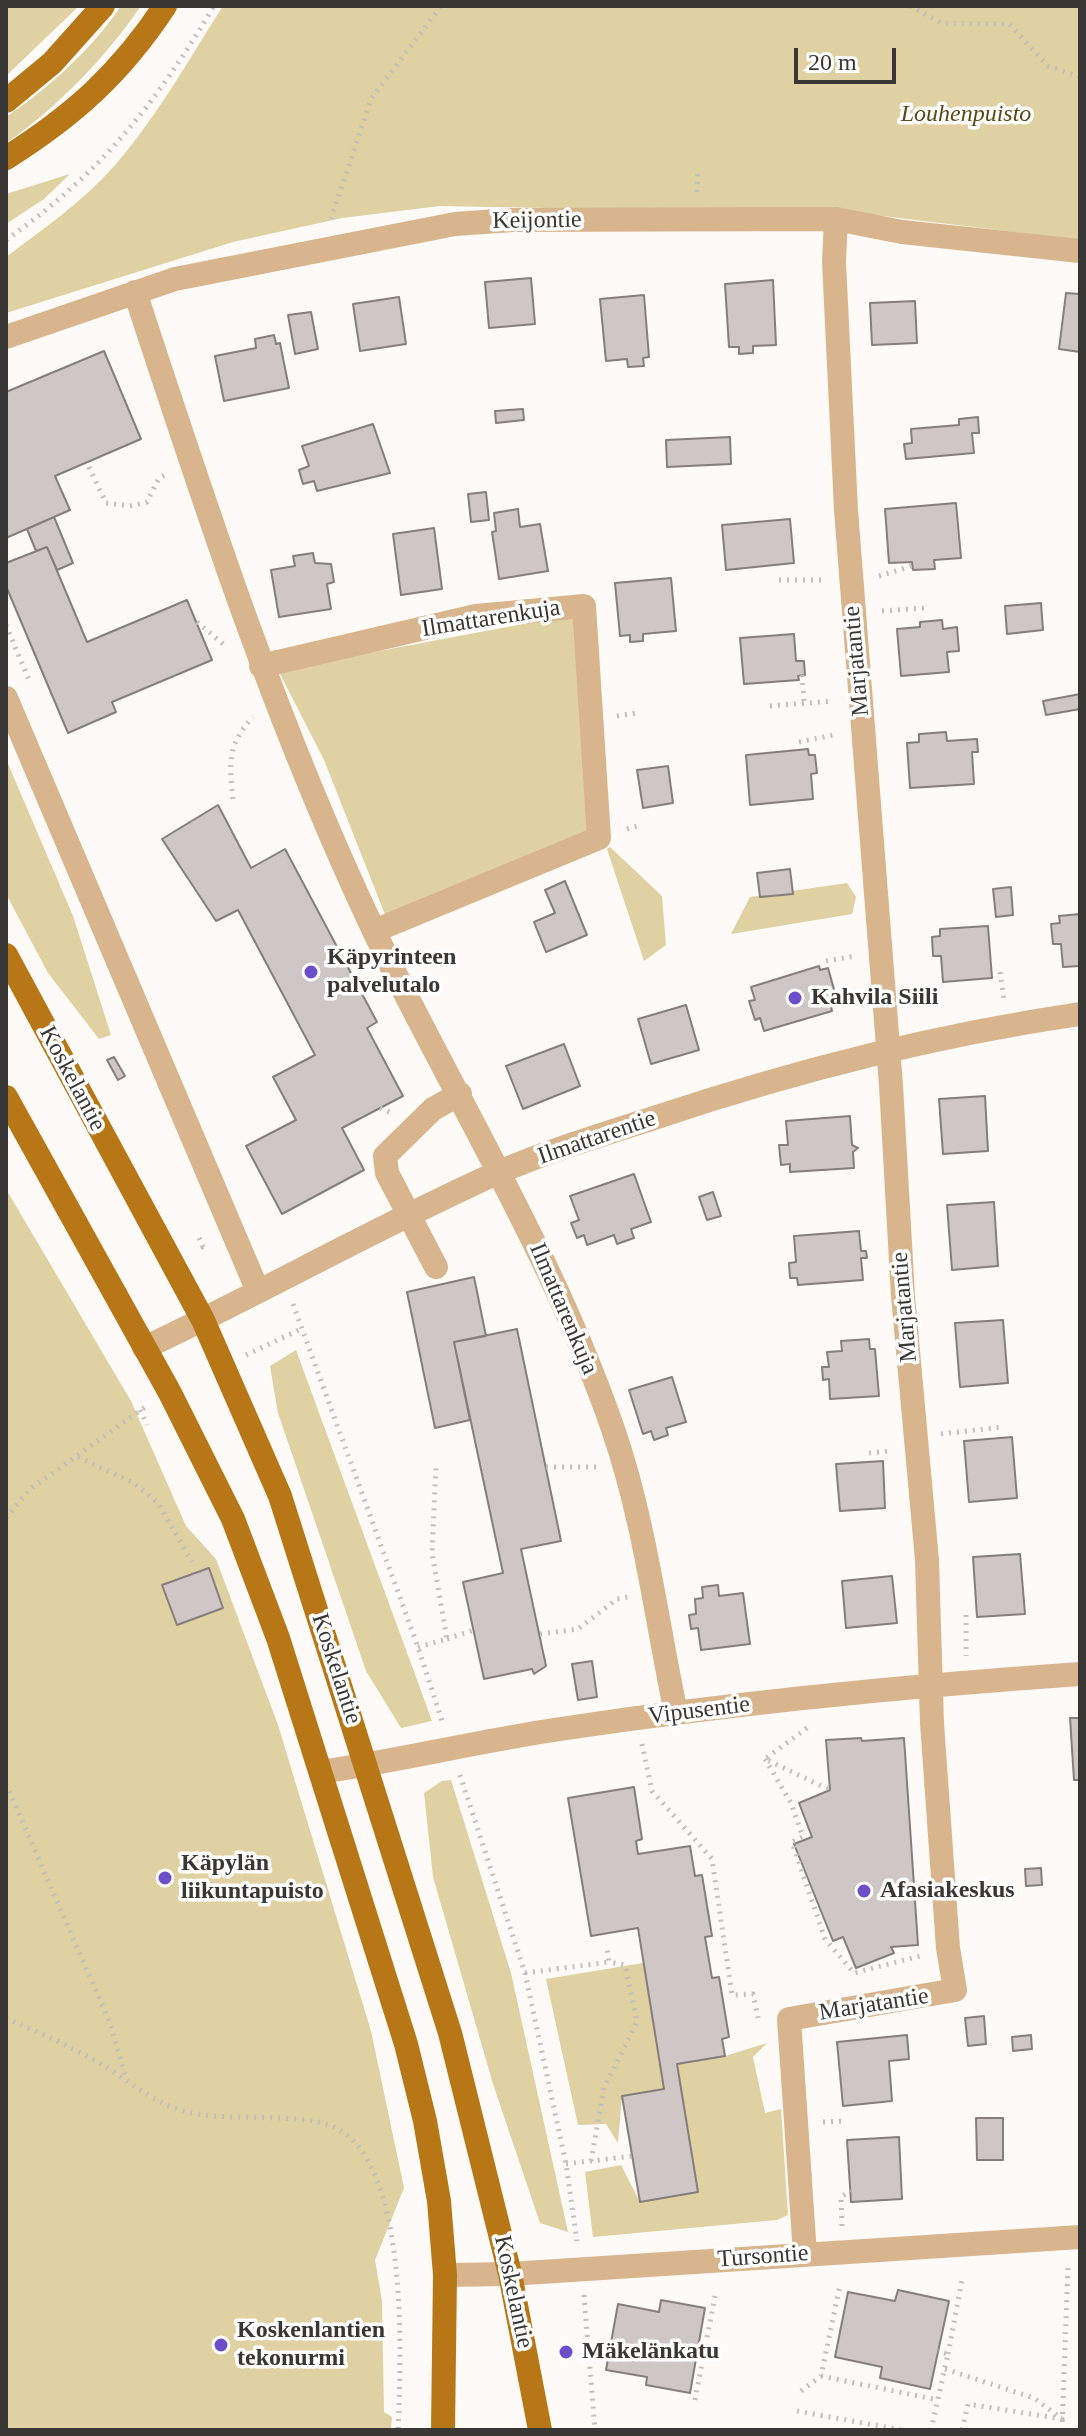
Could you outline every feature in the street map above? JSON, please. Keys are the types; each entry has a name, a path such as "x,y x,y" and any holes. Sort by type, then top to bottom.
{"main road":[{"path":"6,101 52,63 103,6"},
{"path":"6,158 89,100 148,32 165,6"},
{"name":"Koskelantie","path":"6,955 203,1320 280,1496 450,2033 510,2274 540,2430"},
{"name":"Koskelantie","path":"6,1097 144,1348 233,1519 278,1638 406,2044 439,2201 445,2275 443,2430"}],"street":[{"name":"Keijontie","path":"6,337 175,279 455,224 513,220 836,219 902,232 1080,251"},
{"name":"Marjatantie","path":"805,2254 789,2019 955,1990 948,1948 934,1753 934,1684 853,614 861,578 834,262 836,219"},
{"name":"Ilmattarenkuja","path":"135,292 273,696 374,931 460,1094 563,1303 613,1429 637,1510 676,1713"},
{"name":"Ilmattarenkuja","path":"261,666 476,616 584,606 599,838 374,931"},
{"path":"6,698 257,1289"},
{"name":"Ilmattarentie","path":"144,1348 203,1320 257,1289 499,1172 777,1079 952,1035 1080,1014"},
{"path":"436,1267 387,1173 385,1156 433,1109 460,1094"},
{"name":"Vipusentie","path":"321,1772 558,1729 676,1713 934,1684 1080,1674"},
{"name":"Tursontie","path":"445,2275 510,2274 1080,2237"}],"path":[{"path":"6,240 53,207 106,158 172,76 214,6"},
{"path":"321,248 371,99 441,6"},
{"path":"910,6 942,23 1009,24 1048,66 1080,77"},
{"path":"89,467 106,503 130,506 147,502 159,478 190,460"},
{"path":"779,580 861,578 912,566"},
{"path":"853,614 924,608"},
{"path":"802,675 804,701"},
{"path":"233,799 229,764 237,735 273,696"},
{"path":"770,706 804,701 837,701"},
{"path":"799,742 840,734"},
{"path":"826,961 858,955"},
{"path":"1000,972 1004,1000"},
{"path":"282,1277 454,1750 525,1973 566,2164 577,2241"},
{"path":"6,1518 29,1490 142,1408 147,1425"},
{"path":"916,1436 1002,1427"},
{"path":"869,1453 894,1451"},
{"path":"78,1457 134,1483 158,1503 192,1562"},
{"path":"436,1467 432,1553 447,1639"},
{"path":"546,1467 587,1468"},
{"path":"540,1634 578,1629 617,1599 654,1591"},
{"path":"966,1615 967,1654"},
{"path":"418,1647 474,1630"},
{"path":"765,1759 812,1724"},
{"path":"642,1743 652,1791 712,1859 732,1995 753,1994 759,2025"},
{"path":"765,1759 830,1790"},
{"path":"765,1759 791,1803 803,1837 792,1842 825,1939 849,1960 854,1973 886,1966"},
{"path":"6,1784 110,2023 127,2080"},
{"path":"607,1948 609,1962"},
{"path":"525,1973 609,1962 625,1965 637,2022 604,2088 591,2161"},
{"path":"6,2018 79,2051 157,2102 186,2112 333,2126 363,2154 391,2225 400,2303 398,2430"},
{"path":"566,2164 632,2156"},
{"path":"847,2251 841,2197 851,2191"},
{"path":"1062,2430 1068,2264"},
{"path":"580,2269 595,2430"},
{"path":"931,2430 962,2280"},
{"path":"801,2391 821,2376 840,2285"},
{"path":"695,2400 716,2291"},
{"path":"938,2351 948,2354"},
{"path":"945,2369 1034,2398 1062,2419"},
{"path":"821,2376 938,2400"},
{"path":"962,2430 968,2404 1062,2419"},
{"path":"797,2411 902,2430"}],"green space":[{"path":"6,6 79,6 6,76"},
{"path":"121,6 141,6 112,45 80,80 6,143 6,117 69,67 97,38"},
{"name":"Louhenpuisto","path":"223,6 1080,6 1080,240 866,214 440,206 342,218 233,242 6,313 6,257 77,202 115,165 159,108"},
{"path":"70,174 44,199 6,224 6,194"},
{"path":"576,614 591,828 555,850 386,917 324,760 278,670"},
{"path":"6,759 73,916 111,1035 99,1039 48,973 6,894"},
{"path":"610,847 662,896 666,945 644,961 607,849"},
{"path":"847,883 856,897 852,914 731,934 750,897"},
{"name":"Käpylän liikuntapuisto","path":"6,1189 131,1401 186,1526 216,1559 278,1725 371,2031 404,2188 375,2260 382,2301 384,2412 392,2417 391,2430 6,2430"},
{"path":"296,1350 432,1721 401,1728 366,1671 278,1413 270,1366"},
{"path":"451,1780 511,1973 568,2232 540,2223 493,2084 433,1877 424,1793 442,1781"},
{"path":"643,1963 664,2089 622,2097 618,2143 606,2124 578,2125 546,1979"},
{"path":"767,2043 753,2057 765,2113 781,2109 788,2215 777,2220 593,2237 585,2172 621,2165 640,2202 698,2192 677,2064 725,2056"}],"building":[{"path":"531,278 535,324 489,328 485,282"},
{"path":"773,280 776,345 753,346 753,353 739,354 739,347 729,347 725,284"},
{"path":"1066,293 1080,294 1080,352 1059,349"},
{"path":"644,295 649,357 643,358 644,366 628,367 627,359 606,361 600,299"},
{"path":"399,297 406,344 360,351 353,304"},
{"path":"915,301 917,343 872,345 870,303"},
{"path":"311,312 318,349 295,354 288,315"},
{"path":"274,335 276,344 280,343 289,388 224,401 215,356 256,348 255,339"},
{"path":"104,351 141,439 55,476 70,510 6,538 6,392"},
{"path":"523,409 524,420 496,423 495,411"},
{"path":"978,417 979,433 972,433 974,453 906,459 904,444 912,443 911,429 959,425 959,419"},
{"path":"373,424 390,473 317,491 314,481 303,484 299,470 309,466 302,446"},
{"path":"730,437 731,464 667,467 666,440"},
{"path":"486,492 489,520 471,522 468,494"},
{"path":"956,503 961,558 934,560 935,569 913,570 912,562 889,563 885,509"},
{"path":"518,509 520,527 540,524 548,571 499,579 492,532 496,531 494,513"},
{"path":"54,517 73,563 57,570 47,547 36,551 27,529"},
{"path":"790,519 794,563 726,570 722,525"},
{"path":"434,528 442,589 401,595 393,534"},
{"path":"47,547 87,642 187,600 212,660 112,702 116,712 68,733 6,586 6,563"},
{"path":"313,553 315,563 331,564 334,582 327,584 331,609 279,617 271,570 295,566 293,556"},
{"path":"671,578 676,631 643,634 643,641 630,642 630,635 620,636 615,583"},
{"path":"1041,603 1043,630 1007,634 1005,606"},
{"path":"942,620 943,629 957,627 959,651 947,652 949,672 901,676 897,629 920,627 920,622"},
{"path":"794,634 796,661 804,661 805,675 798,676 799,680 744,684 740,638"},
{"path":"1080,694 1080,709 1046,715 1043,701"},
{"path":"946,732 947,741 977,739 978,752 972,752 974,784 910,788 907,743 919,742 919,734"},
{"path":"808,749 809,755 815,755 817,773 811,774 813,799 750,805 746,755"},
{"path":"668,766 673,803 643,808 637,770"},
{"name":"Käpyrinteen palvelutalo","path":"218,805 251,868 285,849 377,1022 367,1028 403,1096 342,1128 364,1170 282,1214 246,1146 296,1120 273,1077 315,1055 238,910 216,921 162,839"},
{"path":"790,869 793,894 760,897 757,873"},
{"path":"565,881 587,935 546,952 534,922 555,913 545,890"},
{"path":"1011,887 1013,915 996,917 993,889"},
{"path":"1080,914 1080,966 1063,967 1061,944 1053,944 1051,924 1060,923 1059,916"},
{"path":"988,926 992,978 943,982 941,956 933,956 932,937 940,936 940,929"},
{"path":"819,966 820,970 828,968 837,1000 830,1002 832,1011 764,1031 760,1018 755,1020 749,1001 755,1000 751,987"},
{"path":"686,1005 699,1050 651,1064 638,1019"},
{"path":"564,1044 580,1086 523,1109 506,1066"},
{"path":"114,1057 125,1076 118,1080 107,1060"},
{"path":"985,1096 988,1151 943,1154 939,1099"},
{"path":"850,1116 852,1145 858,1148 853,1152 854,1168 790,1172 790,1164 781,1165 779,1145 788,1145 786,1121"},
{"path":"634,1174 651,1222 631,1229 634,1238 617,1244 614,1235 587,1245 584,1235 577,1238 571,1223 579,1220 570,1196"},
{"path":"713,1192 721,1216 707,1220 699,1197"},
{"path":"994,1202 998,1266 952,1270 947,1205"},
{"path":"859,1231 861,1251 866,1251 867,1258 861,1258 863,1280 798,1285 797,1278 790,1278 789,1263 796,1262 794,1236"},
{"path":"474,1277 486,1336 454,1342 470,1420 435,1428 407,1292"},
{"path":"1003,1320 1008,1383 960,1387 955,1323"},
{"path":"517,1329 561,1541 521,1549 546,1666 534,1674 532,1669 484,1679 463,1582 503,1573 454,1342"},
{"path":"869,1339 870,1349 875,1349 879,1396 830,1399 829,1379 823,1380 822,1367 829,1367 827,1352 842,1351 841,1341"},
{"path":"672,1377 686,1422 666,1428 668,1435 654,1440 651,1431 643,1434 629,1390"},
{"path":"1012,1437 1017,1498 969,1502 964,1441"},
{"path":"883,1461 885,1508 840,1511 836,1464"},
{"path":"1020,1554 1025,1614 977,1617 973,1557"},
{"path":"209,1568 223,1608 177,1625 162,1585"},
{"path":"892,1576 897,1623 846,1628 842,1581"},
{"path":"718,1585 719,1596 743,1593 750,1644 701,1650 698,1628 691,1629 689,1615 696,1614 695,1599 703,1598 702,1587"},
{"path":"592,1661 597,1697 578,1700 572,1664"},
{"path":"1070,1718 1080,1718 1080,1780 1074,1780"},
{"name":"Afasiakeskus","path":"861,1738 862,1741 904,1738 918,1945 891,1947 894,1953 856,1968 843,1937 833,1941 794,1844 812,1837 799,1803 830,1790 826,1740"},
{"path":"634,1787 642,1839 636,1841 638,1854 690,1846 695,1876 702,1875 712,1936 705,1937 712,1978 719,1977 729,2037 722,2039 725,2056 677,2064 698,2192 640,2202 622,2096 664,2089 638,1928 591,1936 568,1798"},
{"path":"1041,1868 1042,1885 1026,1886 1025,1869"},
{"path":"984,2016 986,2044 968,2046 965,2018"},
{"path":"907,2035 909,2059 889,2061 892,2101 843,2106 837,2042"},
{"path":"1031,2035 1032,2049 1013,2051 1012,2037"},
{"path":"976,2118 1003,2118 1003,2160 977,2160"},
{"path":"899,2137 902,2199 851,2202 847,2140"},
{"path":"898,2290 949,2301 930,2389 880,2378 882,2367 835,2357 848,2292 895,2301"},
{"path":"661,2300 705,2308 690,2393 646,2385 647,2377 606,2370 618,2304 659,2312"}],"place":[{"name":"Käpyrinteen palvelutalo","path":"311,972"},
{"name":"Kahvila Siili","path":"795,998"},
{"name":"Käpylän liikuntapuisto","path":"165,1878"},
{"name":"Afasiakeskus","path":"864,1891"},
{"name":"Koskenlantien tekonurmi","path":"221,2345"},
{"name":"Mäkelänkatu","path":"566,2352"}]}
